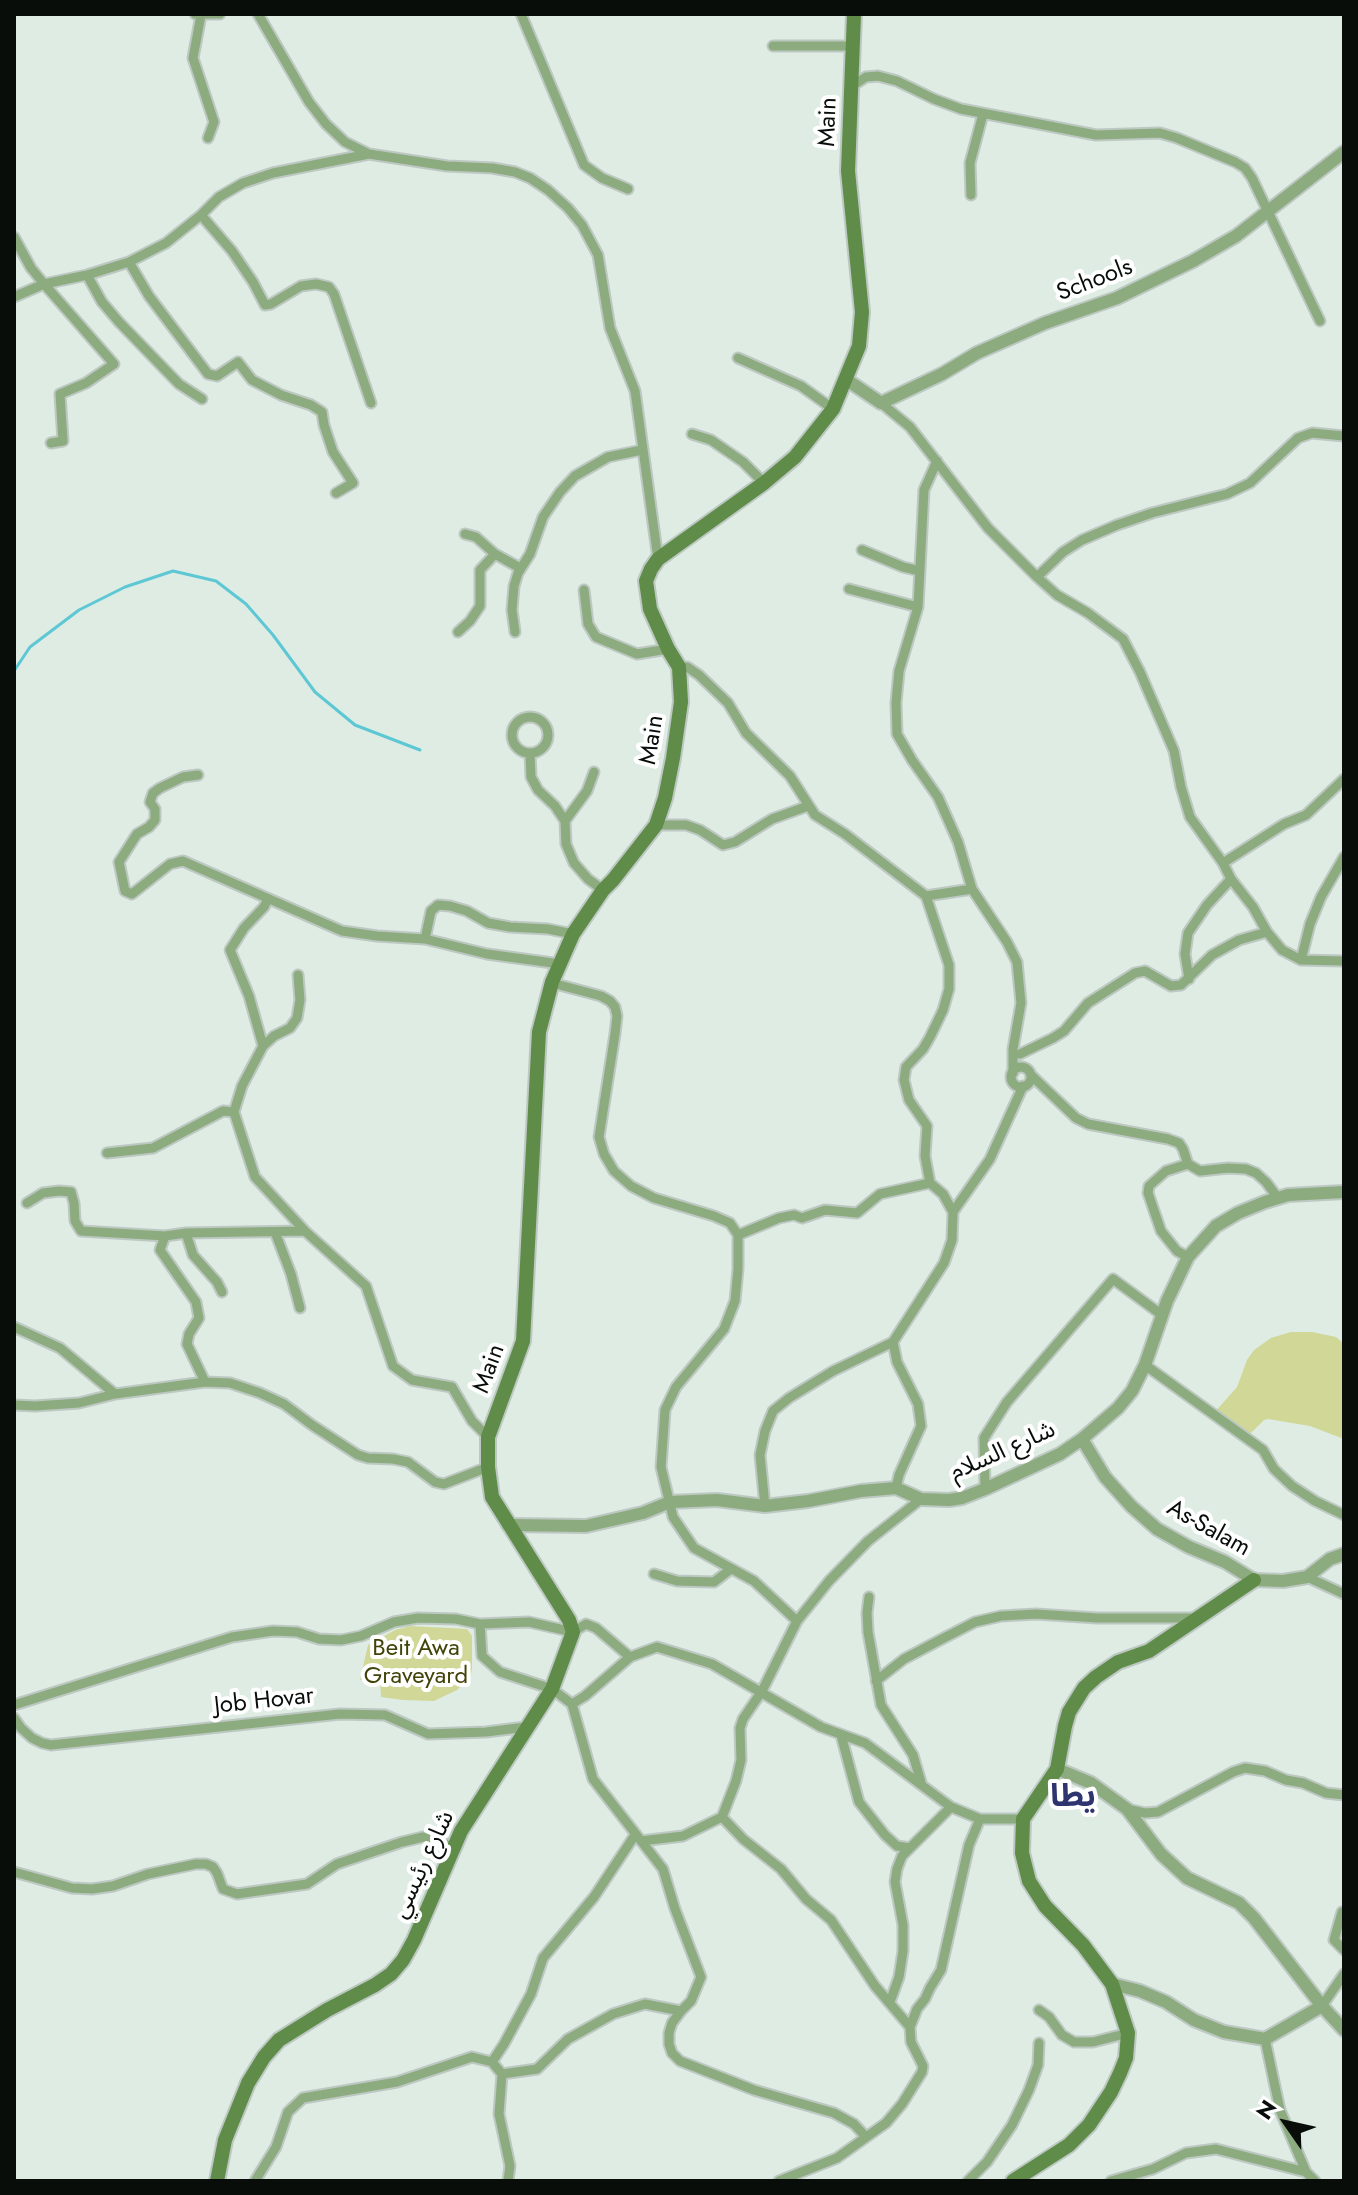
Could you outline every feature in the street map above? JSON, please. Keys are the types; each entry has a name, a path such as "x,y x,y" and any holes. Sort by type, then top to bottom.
{"main road":[{"name":"Main","path":"508,1525 492,1497 488,1437 523,1341 539,1032 552,983 573,934 603,890 656,825 665,798 681,702 679,667 650,609 646,581 658,559 795,457 833,409 859,346 862,312 848,171 854,14"},
{"path":"508,1525 569,1620 573,1632"},
{"path":"1013,2181 1069,2145 1089,2125 1120,2073 1126,2058 1128,2033 1112,1984 1083,1945 1045,1906 1029,1881 1022,1853 1023,1819 1057,1769 1069,1712 1084,1688 1118,1662 1149,1651 1254,1580"},
{"name":"شارع رئيسي","path":"217,2181 225,2140 248,2083 264,2057 279,2040 375,1985 391,1974 403,1960 461,1831 552,1689 573,1632"}],"street":[{"path":"208,138 214,122 193,58 198,14 220,14"},
{"path":"258,14 309,102 345,142 369,154 515,172 548,190 582,225 598,255 610,328 635,391 658,559"},
{"path":"521,14 584,165 602,178 628,189"},
{"path":"773,46 853,46"},
{"path":"852,86 866,77 878,76 897,81 948,105 983,114 1096,135 1151,132 1169,135 1235,162 1245,168 1252,178 1320,321"},
{"path":"971,195 970,163 983,114"},
{"name":"Schools","path":"881,403 942,374 977,353 1045,323 1142,287 1236,236 1344,152"},
{"path":"14,297 44,284 129,262 166,243 219,197 243,183 273,173 369,154"},
{"path":"201,215 232,251 265,305 301,286 316,284 329,287 371,403"},
{"path":"14,237 31,268 114,364 86,383 60,394 63,441 51,443"},
{"path":"129,262 149,296 208,374 217,376 238,362 252,380 322,412 333,452 353,483 336,493"},
{"path":"87,275 102,302 119,322 179,384 202,399"},
{"path":"738,358 801,386 833,409"},
{"path":"847,380 910,427 988,528 1037,577 1057,595 1114,632 1129,648 1174,751 1190,817 1267,932 1282,950 1301,960 1344,961"},
{"path":"1037,577 1063,552 1082,540 1152,513 1227,494 1250,483 1298,438 1312,433 1344,436"},
{"path":"692,434 711,440 743,462 764,483"},
{"path":"515,632 512,610 514,586 543,517 560,492 575,476 608,457 642,450"},
{"path":"937,461 924,490 918,607 899,671 897,734 938,797 958,842 972,889 1017,962 1021,1003 1013,1049 1022,1078 1044,1089 1076,1118 1088,1124 1150,1134 1179,1143 1188,1164 1200,1171 1246,1169 1266,1182 1278,1198"},
{"path":"465,534 476,537 495,554 520,568"},
{"path":"862,550 920,571"},
{"path":"458,632 480,606 480,570 495,554"},
{"path":"849,589 918,607"},
{"path":"584,590 588,624 596,637 637,654 668,649"},
{"path":"679,667 687,667 728,703 746,733 790,776 819,819 845,834 926,896 947,956 950,981 948,996 937,1024 923,1049 906,1067 904,1080 909,1100 927,1126 925,1156 930,1183 943,1194 953,1212 952,1240 944,1263 893,1342 833,1371 773,1411 760,1455 765,1506"},
{"path":"529,716 543,721 549,735 543,748 530,754 517,749 511,735 516,722 529,716"},
{"path":"530,754 531,777 538,790 565,821 566,844 574,863 603,890"},
{"path":"565,821 587,791 594,772"},
{"path":"198,775 183,777 153,793 150,802 155,809 155,820 137,834 119,862 125,891 132,894 146,886 156,873 170,864 183,861 342,931 425,939 487,954 560,964"},
{"path":"1223,863 1284,824 1306,815 1344,779"},
{"path":"656,825 686,825 723,845 735,842 772,819 808,806"},
{"path":"1301,960 1321,897 1344,857"},
{"path":"1189,979 1185,954 1188,933 1207,905 1231,879"},
{"path":"926,896 972,889"},
{"path":"263,1046 249,996 230,950 268,899"},
{"path":"425,939 431,911 438,905 467,911 488,923 573,934"},
{"path":"1020,1054 1064,1031 1088,1003 1135,973 1145,971 1171,986 1181,985 1212,955 1239,940 1267,932"},
{"path":"298,975 300,1000 297,1018 290,1028 263,1046 242,1086 234,1112 255,1177 305,1231 366,1286 393,1366 412,1380 452,1387 472,1421 488,1437"},
{"path":"552,983 601,996 615,1007 616,1025 599,1137 614,1171 631,1186 654,1198 730,1223 738,1235 735,1301 724,1329 676,1387 665,1410 661,1467 673,1517 694,1548 754,1581 797,1621"},
{"path":"953,1212 990,1159 1022,1078 1018,1024"},
{"path":"107,1153 153,1148 223,1111 234,1112"},
{"path":"1188,1164 1166,1171 1149,1186 1148,1193 1161,1231 1177,1251 1188,1257"},
{"path":"738,1235 794,1215 802,1218 825,1210 857,1213 880,1194 930,1183"},
{"path":"27,1203 43,1193 71,1192 75,1221 81,1231 165,1236 305,1231"},
{"name":"شارع السلام","path":"508,1525 586,1526 643,1513 670,1502 717,1500 765,1506 896,1488 921,1499 949,1500 985,1489 1060,1454 1118,1408 1132,1391 1145,1365 1162,1315 1188,1257 1216,1226 1238,1213 1278,1198 1316,1192 1344,1192"},
{"path":"275,1232 300,1308"},
{"path":"186,1233 193,1255 222,1292"},
{"path":"165,1236 160,1250 196,1302 199,1318 187,1344 205,1382"},
{"path":"985,1489 984,1438 1007,1402 1113,1279 1162,1315"},
{"path":"14,1327 60,1348 115,1394"},
{"path":"893,1342 897,1362 918,1404 921,1426 896,1488"},
{"path":"1145,1365 1263,1450 1274,1469 1292,1486 1344,1515"},
{"path":"14,1405 79,1403 115,1394 205,1382 230,1383 284,1404 349,1450 368,1458 408,1462 435,1482 444,1484 488,1467"},
{"name":"As-Salam","path":"1082,1439 1105,1477 1157,1529 1225,1562 1254,1580"},
{"path":"638,1838 683,1836 722,1817 741,1760 740,1728 743,1719 762,1691 797,1621 829,1581 868,1541 921,1499"},
{"path":"1254,1580 1283,1581 1307,1577 1330,1559 1344,1554"},
{"path":"654,1574 677,1581 714,1582 731,1569"},
{"path":"1307,1577 1344,1594"},
{"path":"869,1597 868,1632 881,1705 913,1755 921,1783"},
{"path":"876,1681 904,1659 940,1640 975,1622 1001,1616 1196,1618"},
{"path":"14,1705 232,1637 273,1631 341,1640 361,1636 394,1622 418,1618 456,1619 480,1624 529,1622 573,1632 586,1624 596,1628 630,1657"},
{"path":"480,1624 482,1656 500,1672 552,1689 572,1704 593,1779 663,1869 701,1977 691,2001 672,2023 669,2033 672,2053 680,2061 754,2090 834,2113 854,2124 866,2137"},
{"path":"572,1704 630,1657 657,1647 712,1664 821,1727 865,1743 951,1807 980,1819 1023,1819"},
{"name":"Job Hovar","path":"14,1718 32,1738 51,1745 340,1714 385,1715 428,1734 526,1727"},
{"path":"841,1735 859,1802 897,1846 910,1848"},
{"path":"1127,1809 1158,1812 1245,1768 1303,1783 1319,1792 1344,1795"},
{"path":"1057,1769 1091,1783 1127,1809 1153,1845 1187,1878 1236,1901 1247,1910 1344,2030"},
{"path":"890,2002 899,1977 904,1938 895,1875 899,1862 951,1807"},
{"path":"722,1817 743,1839 781,1869 806,1899 831,1920 875,1986 910,2027"},
{"path":"779,2181 837,2158 886,2123 922,2072 923,2066 911,2042 910,2027 917,2009 941,1970 969,1845 980,1819"},
{"path":"14,1872 72,1888 92,1889 113,1886 148,1874 206,1864 213,1867 223,1889 237,1894 307,1884 337,1864 423,1837 436,1839 454,1849"},
{"path":"492,2062 531,1994 543,1958 638,1838"},
{"path":"1342,1912 1334,1940 1344,1950"},
{"path":"1112,1984 1166,2002 1194,2020 1224,2032 1265,2039 1322,2006 1344,1974"},
{"path":"502,2074 537,2069 568,2039 613,2014 645,2004 681,2011"},
{"path":"1039,2010 1049,2017 1062,2035 1074,2042 1093,2042 1128,2033"},
{"path":"1265,2039 1280,2110 1306,2172 1315,2181"},
{"path":"968,2181 987,2162 1012,2125 1038,2065 1039,2043"},
{"path":"255,2181 276,2147 288,2112 303,2098 397,2082 472,2057 492,2062 502,2074 499,2114 510,2166 508,2181"},
{"path":"1111,2181 1153,2169 1180,2155 1206,2149 1217,2149 1306,2172"}],"green space":[{"path":"1291,1332 1336,1337 1344,1344 1344,1439 1310,1426 1268,1419 1251,1433 1240,1430 1214,1413 1237,1387 1254,1350 1271,1338"},
{"name":"Beit Awa Graveyard","path":"410,1626 467,1629 472,1636 472,1669 470,1677 457,1690 434,1701 403,1700 381,1697 380,1678 360,1680 368,1645 395,1630"}],"waterway":[{"path":"14,671 30,647 79,610 125,587 173,571 216,581 246,604 315,692 355,725 420,750"}],"district":[{"name":"يطا","path":"1073,1798"}]}
